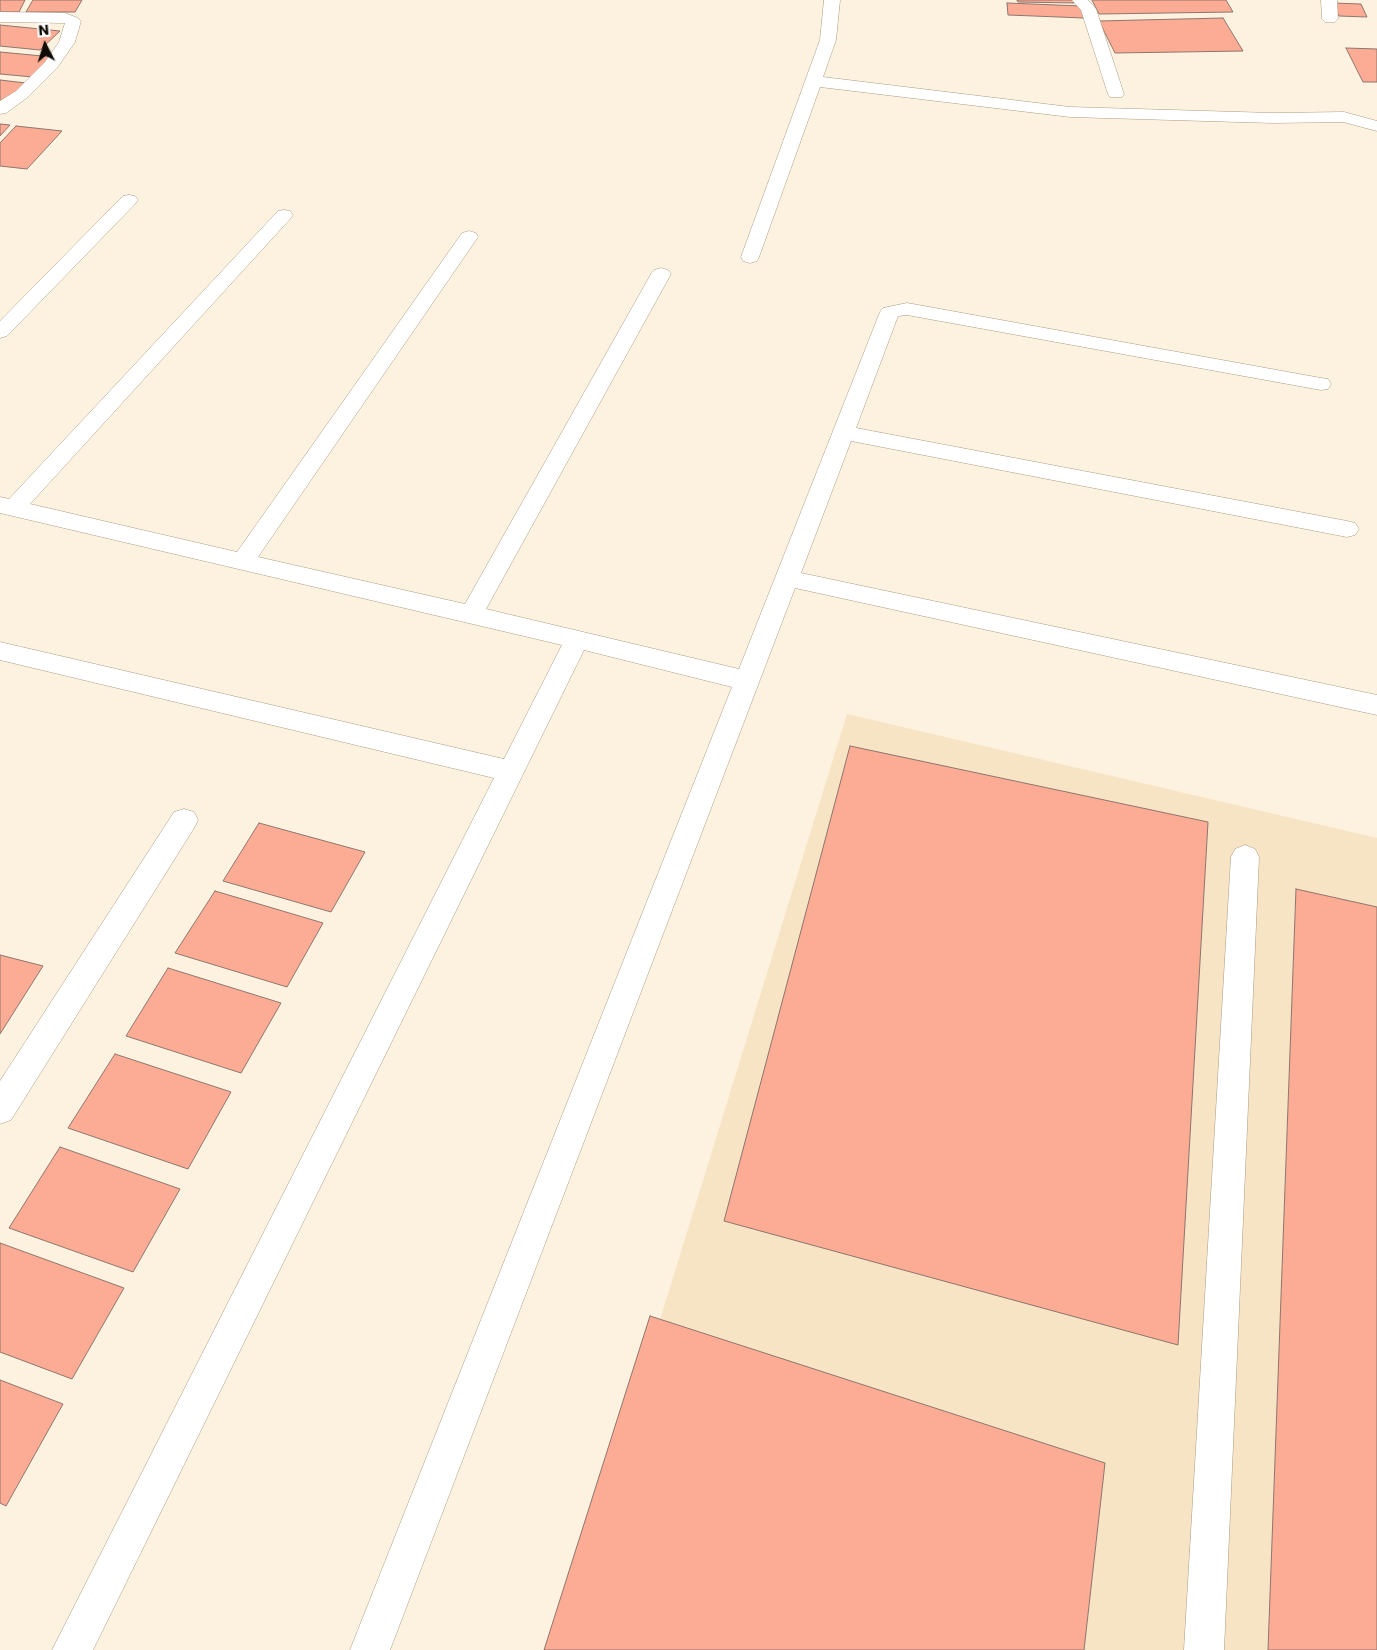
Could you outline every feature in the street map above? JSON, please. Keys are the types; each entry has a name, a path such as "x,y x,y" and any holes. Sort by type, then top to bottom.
{"street":[{"path":"750,257 828,40 832,0"},
{"path":"1080,0 1088,9 1116,94"},
{"path":"1328,0 1330,19"},
{"path":"0,17 64,18 73,21 67,42 51,65 22,94 0,109"},
{"path":"812,81 1070,112 1273,118 1344,117 1377,126"},
{"path":"0,332 129,200"},
{"path":"7,506 284,215"},
{"path":"243,561 470,237"},
{"path":"471,615 661,274"},
{"path":"370,1650 890,312 907,309 1321,384"},
{"path":"843,432 1347,530"},
{"path":"7,506 577,639 747,681"},
{"path":"786,578 1377,705"},
{"path":"72,1650 577,639"},
{"path":"0,651 511,771"},
{"path":"0,1109 184,820"},
{"path":"1204,1650 1245,857"}],"shaded area":[{"path":"847,714 1377,838 1377,1650 558,1650"}],"building":[{"path":"0,0 25,0 19,12 0,12"},
{"path":"33,0 82,0 75,12 26,12"},
{"path":"1017,0 1073,0 1074,3 1018,2"},
{"path":"1092,0 1226,0 1233,12 1099,14"},
{"path":"1007,3 1081,6 1084,18 1008,15"},
{"path":"1333,3 1361,4 1367,17 1339,16"},
{"path":"1223,18 1243,51 1115,53 1099,21"},
{"path":"0,25 60,31 40,50 0,46"},
{"path":"1346,48 1377,49 1377,82 1363,82"},
{"path":"0,52 53,57 33,77 0,74"},
{"path":"0,80 26,83 0,106"},
{"path":"0,124 10,125 0,136"},
{"path":"16,126 62,131 27,169 0,166 0,143"},
{"path":"850,746 1208,822 1178,1345 724,1221"},
{"path":"259,823 365,852 331,912 223,881"},
{"path":"1296,889 1377,907 1377,1650 1268,1650"},
{"path":"215,891 323,923 287,987 175,953"},
{"path":"0,955 43,966 0,1034"},
{"path":"168,968 281,1003 241,1073 126,1036"},
{"path":"115,1054 231,1092 188,1169 68,1128"},
{"path":"60,1147 180,1189 133,1272 9,1228"},
{"path":"0,1243 124,1288 72,1379 0,1352"},
{"path":"650,1316 1105,1463 1084,1650 544,1650"},
{"path":"0,1380 63,1404 6,1506 0,1503"}]}
